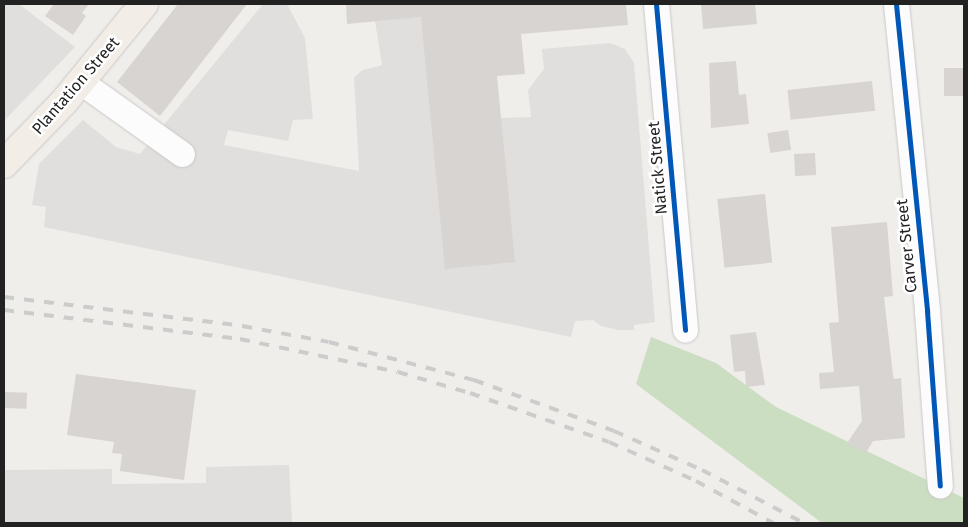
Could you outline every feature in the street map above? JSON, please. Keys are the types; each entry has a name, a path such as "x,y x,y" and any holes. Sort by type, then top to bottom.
{"main road":[{"name":"Plantation Street","path":"4,164 81,82 144,4"}],"street":[{"name":"Natick Street","path":"656,4 685,330"},
{"name":"Carver Street","path":"896,4 927,311 940,486"},
{"path":"81,82 182,154"}],"green space":[{"path":"651,337 716,363 776,407 964,498 964,523 822,523 636,384"}],"shaded area":[{"path":"4,4 19,4 75,47 4,121"},
{"path":"263,4 287,4 305,38 313,119 293,120 288,141 228,130 224,145 359,171 354,77 363,70 382,65 375,21 421,17 501,118 531,117 528,90 544,69 542,49 610,43 625,49 634,63 655,322 634,325 634,330 619,330 601,326 593,320 575,321 571,337 44,227 46,207 32,205 39,164 83,120 116,147 140,154"},
{"path":"289,465 292,523 4,523 4,470 112,469 112,484 206,483 206,467"}],"building":[{"path":"54,4 89,4 82,13 86,16 73,35 45,16"},
{"path":"178,4 247,4 160,116 117,82"},
{"path":"346,4 626,4 628,25 521,34 525,74 497,76 515,262 445,269 421,17 347,24"},
{"path":"701,4 755,4 757,24 703,29"},
{"path":"736,61 739,95 746,94 749,124 711,128 709,63"},
{"path":"944,68 964,68 964,96 944,96"},
{"path":"872,81 875,111 791,120 787,90"},
{"path":"788,130 791,150 770,153 767,133"},
{"path":"815,153 816,175 795,176 794,154"},
{"path":"765,194 772,263 724,268 717,199"},
{"path":"887,222 893,296 884,297 893,375 894,379 901,378 905,438 873,441 866,453 847,443 862,421 859,386 820,389 819,373 834,372 829,323 839,322 831,227"},
{"path":"756,332 765,385 746,387 745,371 734,372 730,335"},
{"path":"76,374 196,390 184,480 120,471 122,454 112,453 114,442 67,435"},
{"path":"4,392 27,393 26,409 4,408"}],"railway":[{"path":"4,297 242,326 329,342 474,380 614,431 702,470 804,523"},
{"path":"4,310 240,339 398,372 470,393 609,442 696,481 773,523"}],"cycle path":[{"path":"656,4 685,330"},
{"path":"896,4 927,311 940,486"}]}
